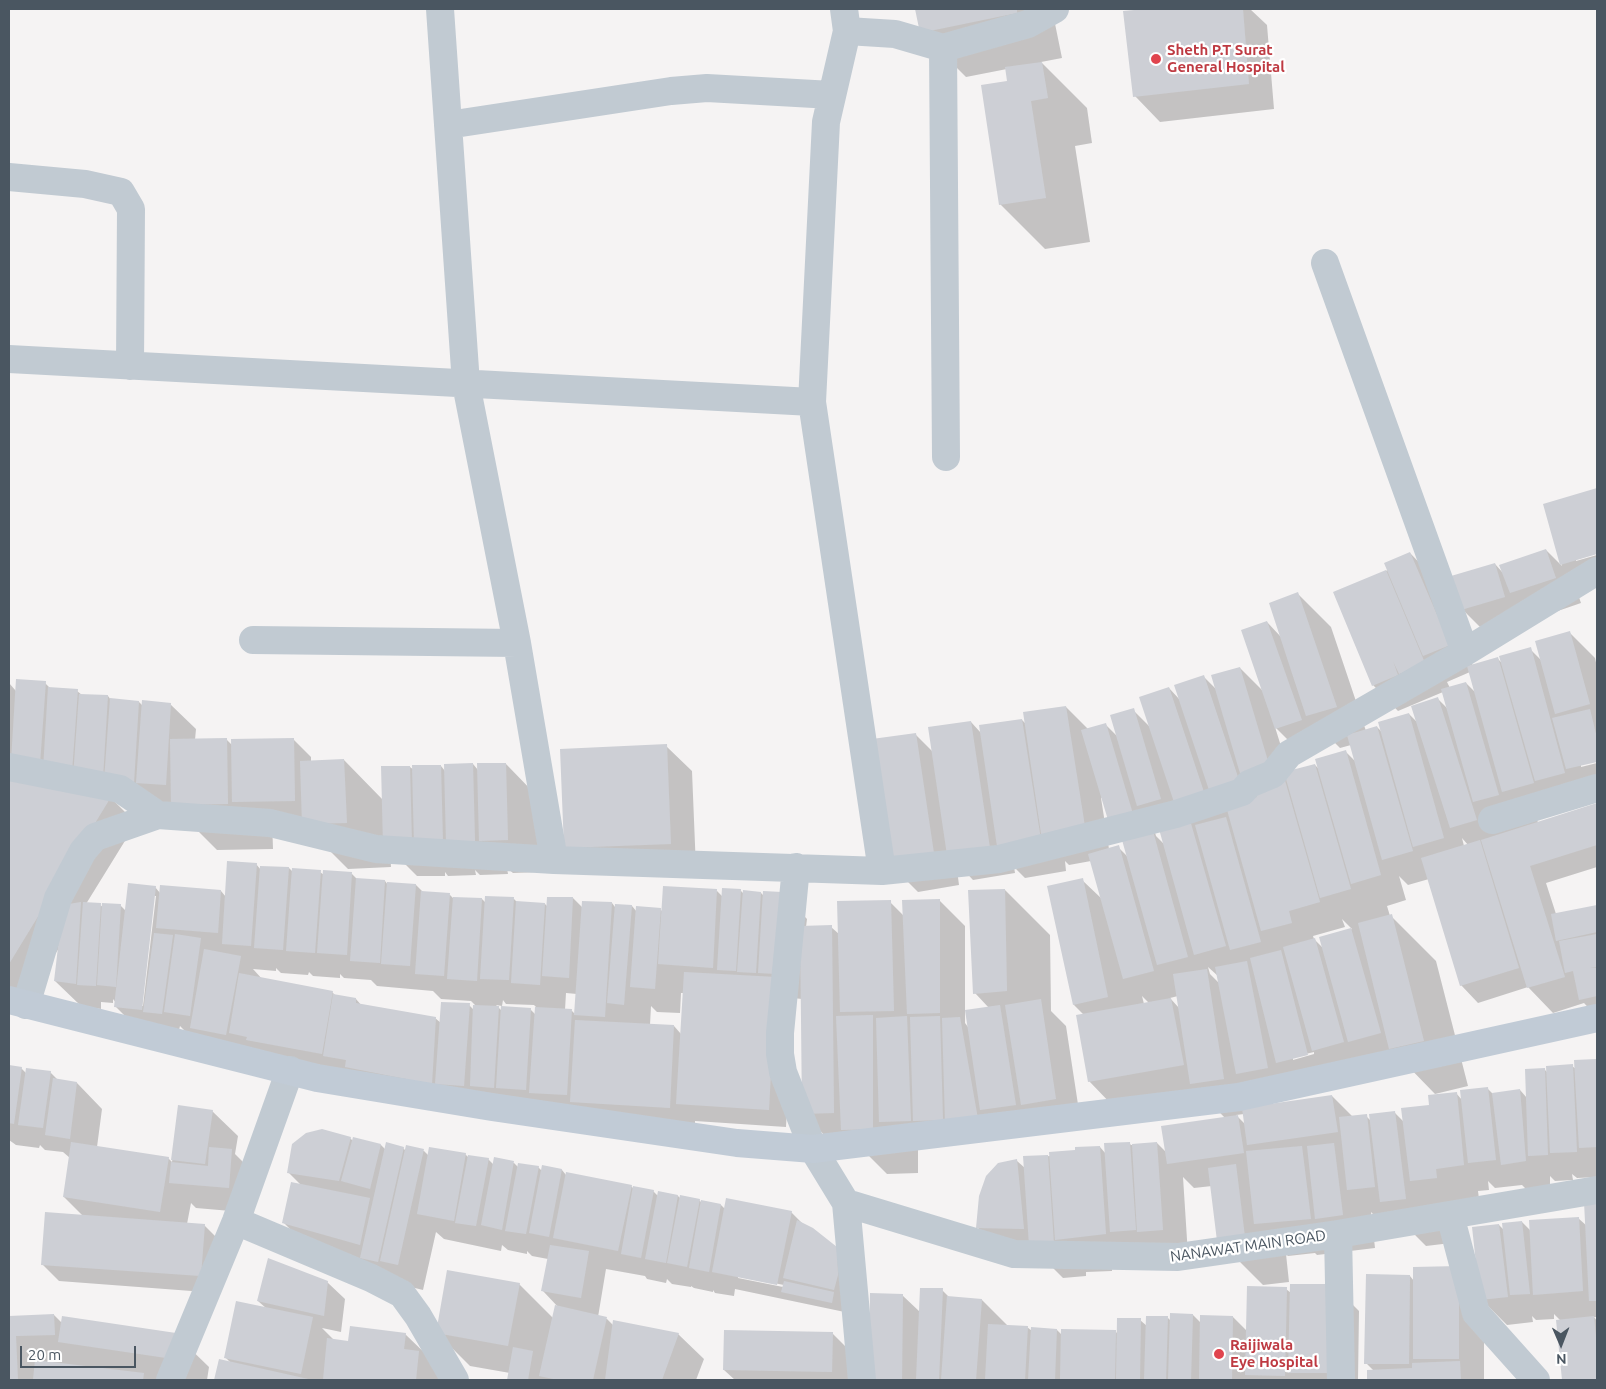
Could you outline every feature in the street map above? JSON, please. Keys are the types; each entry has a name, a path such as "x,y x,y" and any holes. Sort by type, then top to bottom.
{"main road":[{"path":"18,1002 317,1078 492,1107 737,1143 813,1149 1239,1096 1597,1018"}],"street":[{"path":"440,9 466,384 517,643 554,860"},
{"path":"882,871 812,402 826,122 845,20 943,48 1028,24 1055,9"},
{"path":"943,48 946,456"},
{"path":"448,125 671,91 708,88 832,95"},
{"path":"9,177 85,184 121,192 131,209 130,366"},
{"path":"1325,263 1465,652"},
{"path":"9,359 812,402"},
{"path":"18,1002 58,898 82,851 95,837 158,815 270,823 376,849 554,860 882,871 1000,858 1150,821 1242,792 1250,784 1273,774 1289,754 1597,576"},
{"path":"253,640 517,643"},
{"path":"9,767 120,789 158,815"},
{"path":"1492,820 1597,788"},
{"path":"796,867 780,1033 780,1054 783,1072 813,1149 846,1204 862,1380"},
{"path":"170,1380 236,1221 290,1070"},
{"name":"NANAWAT MAIN ROAD","path":"846,1204 1014,1254 1178,1257 1338,1234 1597,1190"},
{"path":"1450,1215 1476,1313 1536,1380"},
{"path":"236,1221 371,1278 402,1294 418,1316 455,1380"},
{"path":"1338,1234 1341,1380"}],"building":[{"path":"915,9 1017,9 1017,13 920,33"},
{"path":"1145,9 1243,9 1249,84 1133,97 1123,11"},
{"path":"1042,62 1048,98 1031,101 1046,198 999,205 981,85 1007,81 1005,67"},
{"path":"1597,488 1597,554 1560,565 1543,504"},
{"path":"1546,549 1556,578 1510,593 1499,565"},
{"path":"1410,552 1450,645 1423,656 1384,563"},
{"path":"1495,563 1505,597 1461,610 1451,576"},
{"path":"1386,570 1425,663 1399,674 1393,661 1398,675 1372,686 1333,592"},
{"path":"1298,592 1337,707 1306,716 1269,603"},
{"path":"1267,621 1302,720 1275,729 1241,630"},
{"path":"1570,631 1590,704 1555,714 1535,641"},
{"path":"1531,647 1565,773 1535,781 1499,656"},
{"path":"1498,657 1534,783 1502,792 1467,666"},
{"path":"1240,667 1271,771 1242,780 1211,675"},
{"path":"1204,675 1242,789 1212,799 1174,685"},
{"path":"16,679 46,681 40,764 11,762"},
{"path":"1466,682 1499,795 1473,802 1441,689"},
{"path":"48,687 78,689 72,772 43,770"},
{"path":"1169,687 1207,801 1177,811 1139,697"},
{"path":"79,694 108,695 103,778 73,777"},
{"path":"1438,697 1477,820 1450,828 1411,706"},
{"path":"110,698 139,701 134,783 104,781"},
{"path":"142,700 171,703 166,785 136,783"},
{"path":"1066,706 1086,833 1042,840 1023,712"},
{"path":"1134,708 1161,799 1137,806 1110,715"},
{"path":"1590,709 1597,738 1597,762 1566,769 1552,718"},
{"path":"1409,713 1444,838 1413,847 1378,722"},
{"path":"1022,719 1042,846 998,853 979,725"},
{"path":"971,721 990,848 947,855 928,727"},
{"path":"1106,723 1133,814 1108,820 1081,730"},
{"path":"1377,726 1413,851 1382,860 1347,735"},
{"path":"916,733 935,860 891,867 872,739"},
{"path":"227,738 228,804 171,805 170,739"},
{"path":"294,738 295,801 232,802 231,739"},
{"path":"667,744 671,844 564,848 560,749"},
{"path":"1346,750 1381,875 1351,884 1315,759"},
{"path":"344,759 347,823 302,824 300,761"},
{"path":"473,763 475,841 446,842 444,764"},
{"path":"477,763 506,763 508,840 479,841"},
{"path":"1315,764 1351,889 1320,898 1284,772"},
{"path":"412,765 441,765 443,843 414,844"},
{"path":"381,766 410,766 412,844 383,844"},
{"path":"9,775 111,797 9,964"},
{"path":"1284,777 1320,902 1289,911 1292,923 1261,931 1226,806 1257,797 1254,785"},
{"path":"1597,803 1597,845 1530,866 1565,977 1527,988 1481,840"},
{"path":"1226,817 1261,942 1230,950 1195,825"},
{"path":"1190,820 1226,946 1194,955 1159,829"},
{"path":"1153,831 1188,957 1157,965 1122,840"},
{"path":"1480,840 1519,968 1460,986 1421,858"},
{"path":"1119,845 1154,971 1123,979 1088,854"},
{"path":"227,861 257,863 251,946 222,944"},
{"path":"260,866 289,867 283,950 254,948"},
{"path":"292,868 321,870 315,953 286,951"},
{"path":"323,870 352,872 347,955 317,953"},
{"path":"356,878 385,880 380,963 350,961"},
{"path":"1083,878 1108,997 1073,1005 1047,886"},
{"path":"387,882 416,884 410,966 381,964"},
{"path":"128,883 156,886 142,1010 114,1007"},
{"path":"160,885 221,890 218,933 156,928"},
{"path":"663,886 717,889 713,968 658,964"},
{"path":"722,888 741,889 736,971 717,970"},
{"path":"1005,889 1007,991 973,994 968,890"},
{"path":"743,890 761,892 756,973 737,972"},
{"path":"421,891 450,893 444,976 415,974"},
{"path":"763,891 782,892 777,974 758,973"},
{"path":"485,896 514,897 509,980 480,979"},
{"path":"453,897 482,898 477,981 447,979"},
{"path":"547,897 573,897 569,978 542,976"},
{"path":"940,899 940,1013 907,1014 902,900"},
{"path":"891,900 894,1011 840,1012 837,901"},
{"path":"516,901 545,903 540,985 511,983"},
{"path":"582,901 612,902 605,1017 574,1015"},
{"path":"81,902 76,984 54,981 63,905"},
{"path":"83,902 101,903 96,986 77,985"},
{"path":"102,903 121,904 116,987 97,985"},
{"path":"615,904 632,905 624,1005 607,1003"},
{"path":"1597,905 1597,932 1556,941 1551,914"},
{"path":"636,906 661,908 655,989 630,987"},
{"path":"1392,914 1424,1041 1389,1049 1358,923"},
{"path":"832,925 834,1113 802,1114 800,926"},
{"path":"1351,928 1381,1033 1348,1042 1319,937"},
{"path":"154,933 173,935 162,1014 143,1012"},
{"path":"175,934 201,938 190,1016 164,1012"},
{"path":"1597,934 1597,967 1590,968 1597,968 1597,996 1579,1000 1573,971 1565,973 1559,941"},
{"path":"1315,938 1344,1042 1312,1051 1283,947"},
{"path":"204,949 241,956 226,1035 190,1028"},
{"path":"1281,950 1308,1055 1276,1063 1250,958"},
{"path":"1247,961 1268,1068 1236,1074 1215,967"},
{"path":"1207,969 1224,1079 1190,1084 1173,974"},
{"path":"684,972 776,977 769,1110 676,1104"},
{"path":"239,973 333,991 322,1054 246,1040 247,1037 229,1033"},
{"path":"333,994 356,998 356,1003 436,1017 432,1084 345,1067 346,1060 323,1056"},
{"path":"1171,998 1184,1065 1088,1082 1076,1015"},
{"path":"1041,999 1056,1099 1021,1105 1005,1005"},
{"path":"441,1002 470,1003 464,1086 435,1084"},
{"path":"473,1005 499,1006 494,1088 470,1086"},
{"path":"1000,1005 1016,1105 980,1110 965,1010"},
{"path":"501,1006 531,1008 526,1090 496,1088"},
{"path":"535,1007 572,1009 567,1095 529,1093"},
{"path":"873,1015 873,1129 841,1130 836,1016"},
{"path":"907,1016 911,1121 879,1122 876,1018"},
{"path":"940,1016 943,1120 913,1121 910,1017"},
{"path":"960,1017 978,1119 945,1122 942,1018"},
{"path":"575,1020 674,1025 670,1108 570,1102"},
{"path":"1597,1059 1597,1147 1579,1148 1574,1060"},
{"path":"1573,1064 1577,1152 1550,1153 1546,1066"},
{"path":"9,1065 22,1067 14,1124 9,1123"},
{"path":"26,1068 51,1071 43,1128 18,1125"},
{"path":"1545,1068 1548,1155 1528,1156 1525,1069"},
{"path":"53,1078 77,1082 70,1139 45,1135"},
{"path":"1488,1087 1496,1160 1468,1163 1460,1090"},
{"path":"1520,1089 1526,1161 1501,1165 1492,1093"},
{"path":"1457,1092 1464,1165 1436,1169 1437,1178 1410,1181 1401,1108 1429,1105 1428,1095"},
{"path":"1332,1095 1338,1132 1247,1145 1242,1108"},
{"path":"178,1105 213,1110 205,1164 171,1160"},
{"path":"1395,1111 1406,1199 1380,1202 1369,1114"},
{"path":"1367,1114 1375,1187 1347,1190 1339,1117"},
{"path":"1238,1115 1244,1153 1167,1164 1161,1126"},
{"path":"322,1129 351,1137 339,1181 287,1173 292,1144 306,1133"},
{"path":"353,1137 381,1144 370,1189 341,1181"},
{"path":"71,1142 169,1157 160,1212 63,1197"},
{"path":"386,1142 404,1147 378,1262 360,1258"},
{"path":"1130,1142 1136,1230 1110,1232 1104,1143"},
{"path":"1157,1142 1163,1230 1137,1232 1132,1144"},
{"path":"1334,1143 1343,1215 1315,1219 1307,1146"},
{"path":"406,1145 424,1149 398,1265 380,1261"},
{"path":"1100,1146 1106,1234 1055,1240 1049,1152 1075,1150 1075,1147"},
{"path":"1302,1146 1311,1219 1254,1224 1246,1151"},
{"path":"209,1147 232,1149 229,1188 169,1183 171,1162 208,1166"},
{"path":"429,1147 466,1153 454,1221 417,1214"},
{"path":"468,1155 489,1158 476,1226 455,1223"},
{"path":"1048,1155 1054,1244 1029,1245 1023,1156"},
{"path":"494,1157 514,1161 502,1230 481,1225"},
{"path":"1017,1159 1024,1229 976,1228 979,1196 986,1176 998,1163"},
{"path":"518,1163 539,1166 526,1234 505,1231"},
{"path":"1236,1164 1245,1237 1217,1241 1208,1168"},
{"path":"542,1165 562,1169 549,1237 529,1233"},
{"path":"566,1172 632,1185 618,1251 553,1238"},
{"path":"291,1182 370,1198 360,1245 282,1223"},
{"path":"633,1186 654,1190 641,1258 621,1254"},
{"path":"658,1191 678,1195 666,1263 645,1259"},
{"path":"680,1195 700,1199 687,1267 667,1263"},
{"path":"726,1198 792,1211 777,1285 712,1272"},
{"path":"701,1200 721,1204 709,1272 689,1268"},
{"path":"1597,1201 1597,1301 1589,1301 1584,1202"},
{"path":"45,1212 205,1224 201,1276 41,1265"},
{"path":"1579,1217 1583,1291 1533,1295 1529,1220"},
{"path":"797,1220 813,1228 837,1247 838,1275 834,1290 783,1278"},
{"path":"1522,1221 1530,1294 1510,1295 1502,1223"},
{"path":"1499,1224 1508,1297 1480,1300 1472,1227"},
{"path":"550,1245 589,1251 581,1298 541,1291"},
{"path":"268,1258 328,1281 324,1316 257,1301"},
{"path":"1459,1266 1459,1359 1413,1359 1413,1267"},
{"path":"447,1270 520,1283 508,1346 436,1333"},
{"path":"1366,1274 1410,1275 1409,1364 1364,1364"},
{"path":"784,1281 834,1292 832,1303 781,1292"},
{"path":"1290,1284 1334,1284 1332,1373 1288,1373"},
{"path":"1247,1286 1287,1287 1285,1376 1245,1375"},
{"path":"920,1288 943,1288 939,1380 916,1380"},
{"path":"870,1293 903,1294 902,1380 869,1380"},
{"path":"947,1296 982,1299 976,1380 941,1380"},
{"path":"236,1301 313,1317 301,1374 224,1358"},
{"path":"555,1305 607,1317 593,1380 558,1380 539,1376"},
{"path":"1170,1313 1193,1314 1191,1380 1168,1380"},
{"path":"54,1314 55,1335 16,1336 18,1380 9,1380 9,1316"},
{"path":"1200,1315 1233,1316 1232,1380 1199,1380"},
{"path":"62,1316 176,1333 173,1359 58,1342"},
{"path":"1146,1316 1168,1316 1166,1380 1144,1380"},
{"path":"1594,1316 1597,1347 1597,1380 1562,1380 1556,1320"},
{"path":"1117,1318 1141,1318 1140,1380 1116,1380"},
{"path":"613,1320 679,1333 662,1380 605,1380"},
{"path":"988,1324 1028,1326 1025,1380 985,1380"},
{"path":"350,1326 406,1333 404,1349 419,1351 416,1380 323,1380 327,1338 348,1341"},
{"path":"1031,1327 1057,1329 1055,1380 1028,1380"},
{"path":"1061,1329 1116,1330 1115,1380 1060,1380"},
{"path":"724,1330 833,1332 832,1372 723,1370"},
{"path":"513,1347 533,1351 528,1380 507,1380"},
{"path":"219,1359 308,1379 214,1380"},
{"path":"35,1360 144,1373 143,1380 33,1380"},
{"path":"1460,1361 1461,1380 1367,1380 1367,1370 1412,1368 1412,1363"}],"place":[{"name":"Sheth P.T Surat General Hospital","path":"1156,59"},
{"name":"Raijiwala Eye Hospital","path":"1219,1354"}]}
